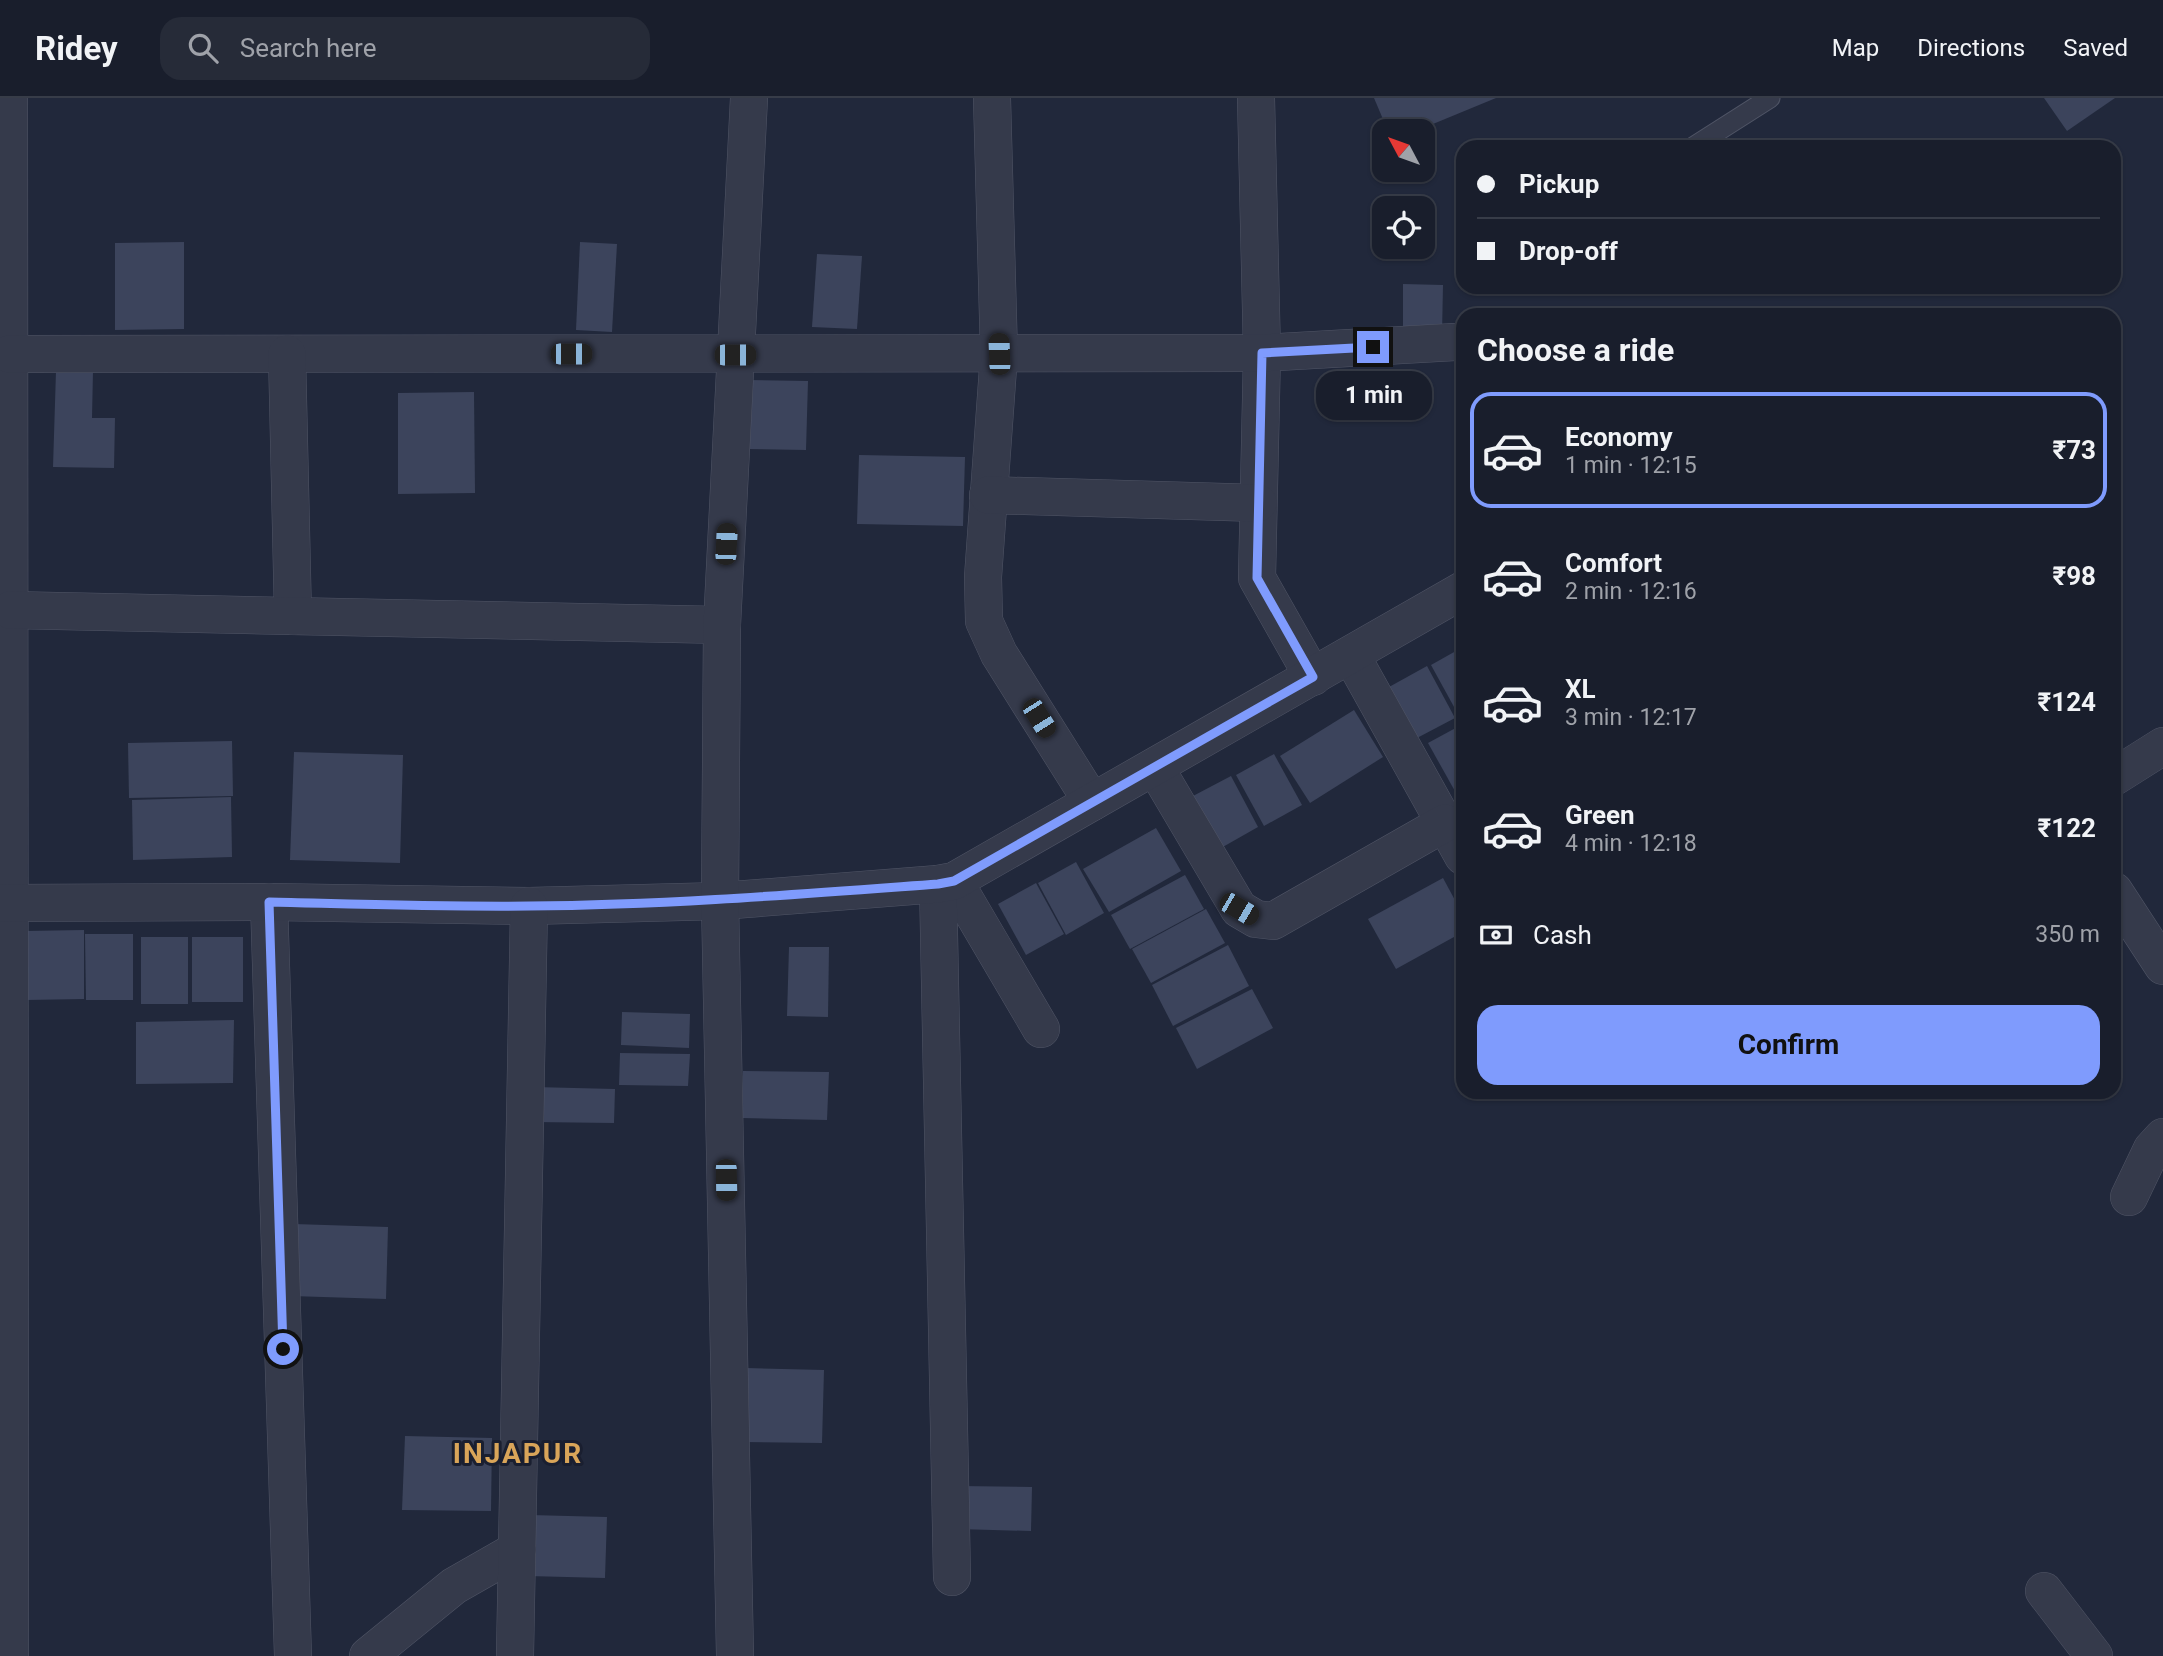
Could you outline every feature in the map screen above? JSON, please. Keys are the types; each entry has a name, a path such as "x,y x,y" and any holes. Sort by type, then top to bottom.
{"street":[{"path":"9,98 10,610 5,903 10,1656"},
{"path":"734,1656 720,901 722,625 749,98"},
{"path":"992,98 999,354 983,577 984,621 999,654 1092,802"},
{"path":"1256,98 1262,353 1257,578 1313,677"},
{"path":"9,354 1262,353 1455,342"},
{"path":"287,354 293,616"},
{"path":"988,495 1258,503"},
{"path":"5,903 269,902 530,906 720,901 946,882 1155,767 1456,594"},
{"path":"10,610 722,625"},
{"path":"1351,655 1456,843"},
{"path":"2121,773 2163,746"},
{"path":"1155,767 1239,909 1256,919 1273,921 1445,823"},
{"path":"946,882 1041,1029"},
{"path":"946,882 952,1577"},
{"path":"269,902 293,1656"},
{"path":"2121,902 2163,966"},
{"path":"515,1656 530,906"},
{"path":"2129,1197 2152,1149 2163,1138"},
{"path":"368,1656 454,1586 517,1550"},
{"path":"2044,1591 2094,1656"}],"lane":[{"path":"1704,140 1770,98"}],"building":[{"path":"1374,98 1496,98 1435,123 1435,119 1383,119"},
{"path":"2044,98 2115,98 2067,131"},
{"path":"184,242 184,329 115,330 115,243"},
{"path":"580,242 617,244 612,332 576,330"},
{"path":"817,254 862,256 857,329 812,327"},
{"path":"1403,284 1443,285 1442,334 1403,333"},
{"path":"56,371 93,371 92,418 115,418 114,468 53,467"},
{"path":"748,380 808,381 806,450 747,449"},
{"path":"474,392 475,493 398,494 398,393"},
{"path":"859,455 965,457 963,526 857,524"},
{"path":"1456,651 1456,711 1431,665"},
{"path":"1427,666 1455,718 1417,738 1389,687"},
{"path":"1354,710 1383,757 1310,803 1280,756"},
{"path":"1456,728 1456,793 1428,743"},
{"path":"232,741 233,796 129,798 128,743"},
{"path":"294,752 403,755 400,863 290,860"},
{"path":"1274,754 1302,805 1264,826 1236,775"},
{"path":"1231,776 1258,827 1221,848 1193,796"},
{"path":"231,797 232,857 133,860 132,800"},
{"path":"1156,828 1181,871 1109,912 1083,869"},
{"path":"1076,862 1104,913 1066,935 1038,883"},
{"path":"1185,875 1204,909 1130,949 1111,915"},
{"path":"1443,878 1456,902 1456,936 1396,969 1368,919"},
{"path":"1036,883 1064,934 1026,955 998,904"},
{"path":"1206,909 1225,943 1151,983 1132,949"},
{"path":"84,930 84,999 26,1000 25,931"},
{"path":"85,934 133,934 133,1000 86,1000"},
{"path":"141,937 188,937 188,1004 141,1004"},
{"path":"192,937 243,937 243,1002 192,1002"},
{"path":"1228,945 1249,986 1173,1026 1152,985"},
{"path":"789,947 829,947 828,1017 787,1016"},
{"path":"1252,989 1273,1028 1197,1069 1176,1028"},
{"path":"622,1012 690,1014 689,1048 621,1045"},
{"path":"234,1020 233,1083 136,1084 136,1022"},
{"path":"620,1053 690,1054 688,1086 619,1085"},
{"path":"743,1071 829,1072 827,1120 742,1118"},
{"path":"534,1087 615,1089 614,1123 534,1122"},
{"path":"294,1224 388,1227 386,1299 291,1296"},
{"path":"746,1368 824,1370 822,1443 744,1442"},
{"path":"405,1436 492,1438 491,1511 402,1510"},
{"path":"959,1486 1032,1487 1031,1531 958,1529"},
{"path":"530,1515 607,1517 605,1578 528,1576"}],"district":[{"name":"INJAPUR","path":"518,1453"}],"route":[{"path":"283,1349 269,902 530,906 720,901 954,881 1313,677 1257,578 1262,353 1373,347"}]}
